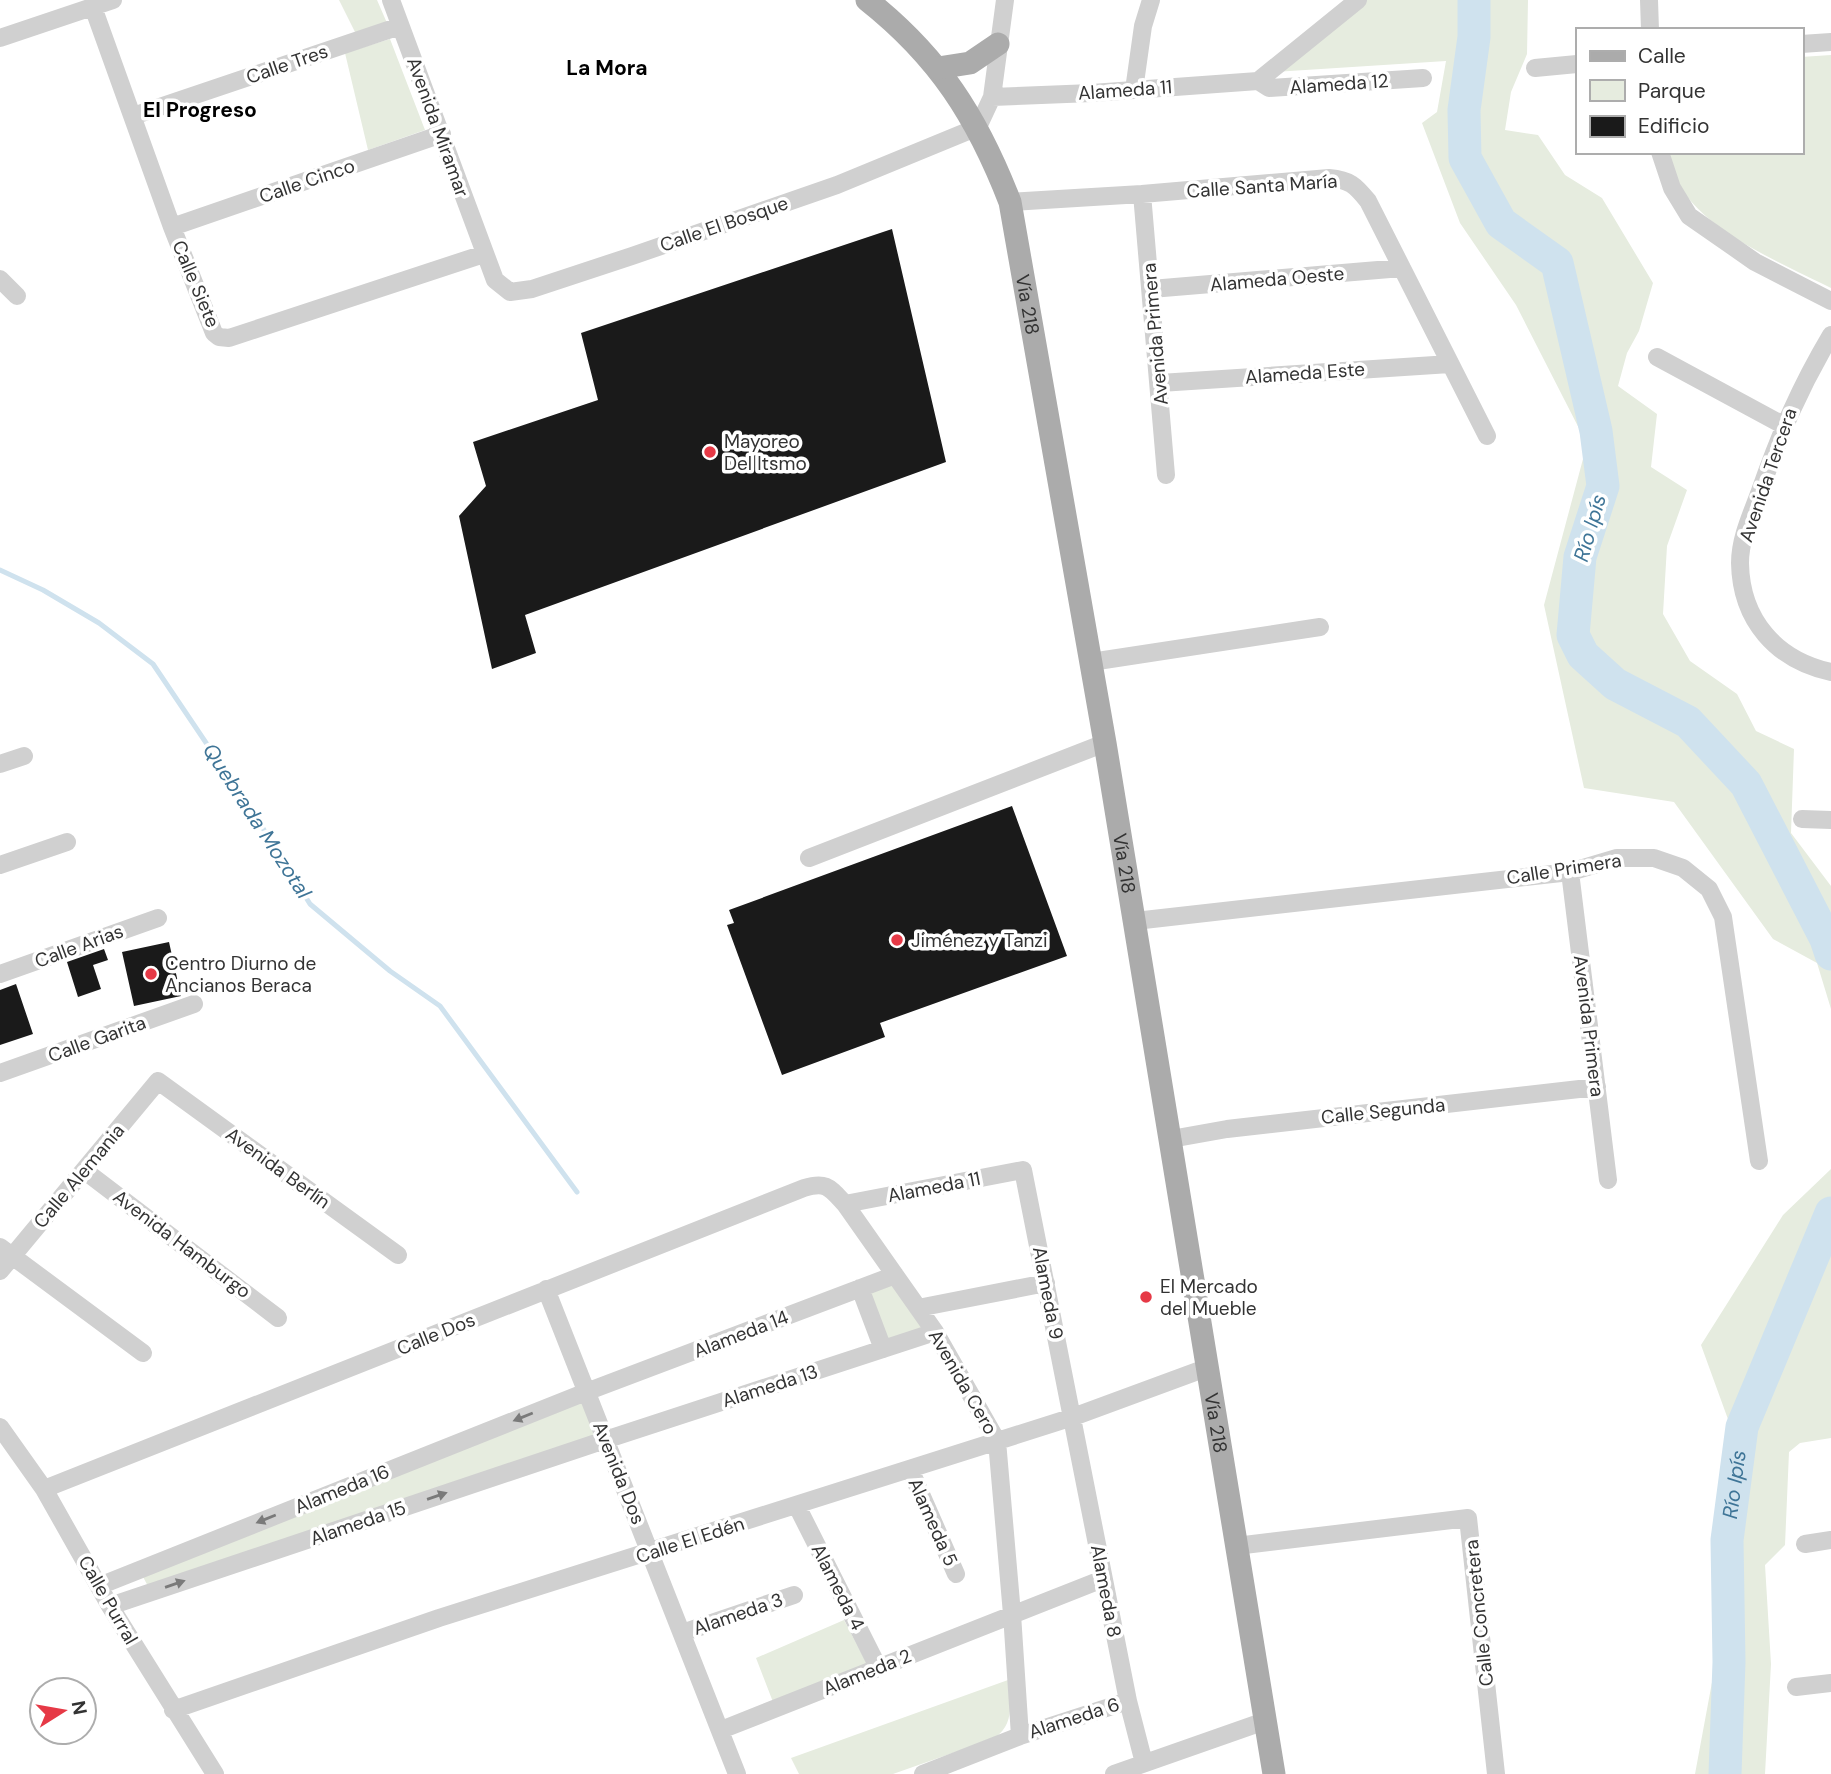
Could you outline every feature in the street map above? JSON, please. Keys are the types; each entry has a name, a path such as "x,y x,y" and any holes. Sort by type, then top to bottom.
{"main road":[{"name":"Vía 218","path":"867,0 888,17 938,68 978,127 1010,202 1135,921 1274,1774"},
{"path":"938,68 970,63 998,44"}],"street":[{"path":"0,37 113,0"},
{"name":"Avenida Miramar","path":"391,0 484,254"},
{"path":"978,127 992,97 1004,0"},
{"path":"1134,90 1143,26 1151,0"},
{"path":"1258,81 1359,0"},
{"path":"1650,0 1650,28"},
{"name":"Calle Siete","path":"93,7 172,227 214,333 229,338 484,254"},
{"name":"Calle Tres","path":"133,116 400,26"},
{"path":"1803,44 1831,42"},
{"path":"1535,68 1576,64"},
{"name":"Alameda 12","path":"1258,81 1269,88 1423,78"},
{"name":"Alameda 11","path":"992,97 1258,81"},
{"name":"Calle El Bosque","path":"484,254 495,280 510,292 532,289 836,184 978,127"},
{"name":"Calle Cinco","path":"172,227 442,134"},
{"path":"1661,154 1672,188 1689,216 1755,262 1831,302"},
{"name":"Calle Santa María","path":"1010,202 1329,178 1346,180 1358,188 1368,201 1487,436"},
{"name":"Avenida Primera","path":"1142,194 1166,475"},
{"name":"Alameda Oeste","path":"1152,289 1402,268"},
{"path":"0,279 17,296"},
{"name":"Avenida Tercera","path":"1831,335 1805,378 1783,425 1745,534 1740,561 1743,588 1755,622 1778,650 1813,668 1831,672"},
{"path":"1657,357 1783,425"},
{"name":"Alameda Este","path":"1160,383 1450,364"},
{"path":"1091,662 1320,627"},
{"path":"809,858 1105,743"},
{"path":"0,764 24,756"},
{"path":"1802,819 1831,820"},
{"path":"0,865 67,842"},
{"name":"Calle Primera","path":"1135,921 1570,872 1617,858 1654,858 1683,868 1709,889 1723,917 1759,1161"},
{"name":"Avenida Primera","path":"1570,872 1608,1180"},
{"name":"Calle Arias","path":"0,974 158,918"},
{"name":"Calle Garita","path":"0,1073 194,1004"},
{"name":"Calle Alemania","path":"0,1271 6,1251 85,1171 158,1081"},
{"name":"Avenida Berlín","path":"158,1081 398,1255"},
{"name":"Calle Segunda","path":"1171,1139 1227,1129 1597,1087"},
{"name":"Alameda 11","path":"845,1204 1023,1170"},
{"name":"Alameda 9","path":"1023,1170 1073,1417"},
{"name":"Avenida Hamburgo","path":"85,1171 278,1318"},
{"name":"Calle Dos","path":"44,1489 804,1188 818,1184 829,1187"},
{"name":"Avenida Cero","path":"829,1187 845,1204 935,1332 997,1441 1020,1736"},
{"path":"6,1251 143,1353"},
{"name":"Alameda 14","path":"586,1392 895,1275"},
{"path":"918,1308 1046,1283"},
{"path":"860,1288 883,1349"},
{"name":"Avenida Dos","path":"546,1289 737,1774"},
{"name":"Alameda 13","path":"605,1440 935,1332"},
{"name":"Calle El Edén","path":"173,1710 439,1618 651,1553 1073,1417 1206,1368"},
{"name":"Alameda 16","path":"99,1586 586,1392"},
{"name":"Alameda 8","path":"1073,1417 1128,1701 1144,1763"},
{"name":"Calle Purral","path":"0,1427 44,1489 110,1606 215,1774"},
{"name":"Alameda 15","path":"110,1606 605,1440"},
{"name":"Alameda 5","path":"910,1469 956,1574"},
{"name":"Alameda 4","path":"797,1506 878,1667"},
{"name":"Calle Concretera","path":"1236,1546 1468,1518 1496,1774"},
{"path":"1805,1544 1831,1540"},
{"name":"Alameda 2","path":"721,1730 1103,1579"},
{"name":"Alameda 3","path":"682,1633 794,1595"},
{"path":"1796,1687 1831,1683"},
{"name":"Alameda 6","path":"923,1774 1020,1736 1128,1701"},
{"path":"1114,1774 1265,1721"}],"green space":[{"path":"339,0 377,0 387,23 356,34"},
{"path":"1363,0 1528,0 1527,54 1511,92 1505,130 1538,135 1565,175 1602,198 1653,283 1639,331 1627,353 1618,386 1657,414 1651,467 1687,490 1667,546 1663,614 1690,661 1737,694 1756,731 1794,749 1791,833 1831,886 1831,1009 1817,963 1773,939 1674,802 1584,788 1544,605 1587,444 1516,305 1460,223 1422,123 1437,112 1446,61 1274,72"},
{"path":"390,39 425,130 368,150 345,53"},
{"path":"1831,55 1831,288 1747,245 1707,217 1690,201 1678,183 1670,154 1803,154 1803,57"},
{"path":"1831,1169 1831,1438 1800,1443 1789,1452 1785,1545 1765,1565 1771,1664 1765,1774 1695,1774 1715,1666 1715,1533 1729,1422 1701,1345 1783,1215"},
{"path":"892,1281 927,1331 886,1345 864,1291"},
{"path":"582,1399 597,1436 149,1588 142,1575"},
{"path":"844,1620 868,1666 773,1702 756,1658"},
{"path":"1008,1680 1009,1719 995,1738 893,1774 799,1774 791,1758"}],"building":[{"name":"Mayoreo Del Itsmo","path":"892,229 946,462 525,615 536,653 492,669 459,516 486,486 473,442 598,400 581,333"},
{"name":"Jiménez y Tanzi","path":"1012,806 1067,956 880,1023 885,1037 782,1075 727,925 734,923 729,910"},
{"name":"Centro Diurno de Ancianos Beraca","path":"169,942 181,996 134,1006 122,952"},
{"name":"Centro Diurno de Ancianos Beraca","path":"104,949 108,960 93,965 101,989 78,997 67,962"},
{"path":"16,984 33,1034 0,1045 0,990"}],"waterway":[{"name":"Río Ipís","path":"1474,0 1474,37 1464,110 1465,158 1501,223 1557,263 1596,431 1603,486 1580,557 1573,635 1583,655 1615,684 1688,722 1746,784 1826,939 1831,954"},
{"name":"Quebrada Mozotal","path":"0,570 43,590 99,623 153,664 256,817 310,904 390,971 440,1006 577,1192"},
{"name":"Río Ipís","path":"1725,1774 1729,1662 1727,1540 1742,1427 1831,1213"}],"place":[{"name":"Mayoreo Del Itsmo","path":"710,452"},
{"name":"Jiménez y Tanzi","path":"897,940"},
{"name":"Centro Diurno de Ancianos Beraca","path":"151,974"},
{"name":"El Mercado del Mueble","path":"1146,1297"}],"district":[{"name":"La Mora","path":"607,68"},
{"name":"El Progreso","path":"200,110"}]}
